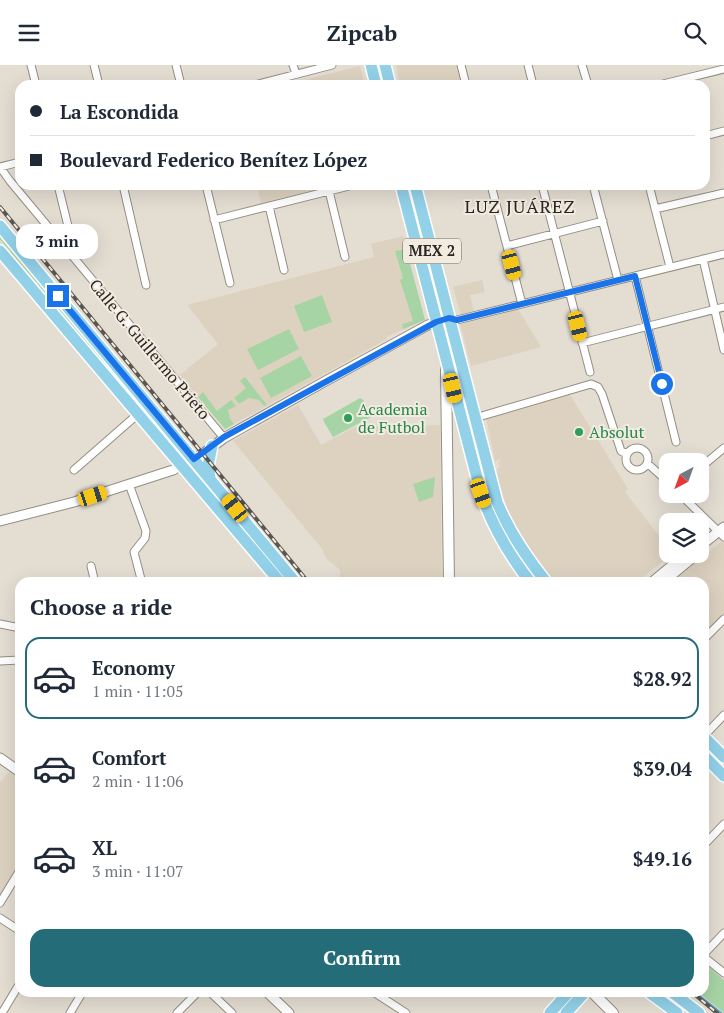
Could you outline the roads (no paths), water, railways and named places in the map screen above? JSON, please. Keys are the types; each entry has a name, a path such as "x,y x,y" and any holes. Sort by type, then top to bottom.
{"main road":[{"path":"371,65 375,80"},
{"path":"385,65 389,80"},
{"name":"MEX 2","path":"402,190 475,476 486,506 512,557 527,577"},
{"name":"MEX 2","path":"416,190 493,489 505,523 529,561 542,577"},
{"path":"0,226 291,577"},
{"path":"0,251 276,577"},
{"path":"446,359 449,577"},
{"path":"210,479 208,466 212,446"},
{"path":"709,742 724,757"},
{"path":"709,761 724,776"},
{"path":"550,1013 564,997"},
{"path":"566,1013 580,997"},
{"path":"597,997 613,1013"},
{"path":"655,997 677,1013"},
{"path":"677,997 699,1013"}],"street":[{"path":"32,65 35,80"},
{"path":"94,65 98,80"},
{"path":"176,65 180,80"},
{"path":"293,65 296,74"},
{"path":"274,80 332,65"},
{"path":"461,65 465,80"},
{"path":"528,65 532,80"},
{"path":"582,65 586,80"},
{"path":"679,80 724,69"},
{"path":"710,135 724,131"},
{"path":"0,167 15,163"},
{"name":"Calle G. Guillermo Prieto","path":"0,167 15,186"},
{"name":"Calle G. Guillermo Prieto","path":"19,190 224,437"},
{"path":"59,190 77,262"},
{"path":"124,190 146,285"},
{"path":"207,190 230,283"},
{"path":"214,220 333,190"},
{"path":"493,190 522,304"},
{"path":"543,190 590,372"},
{"path":"594,190 618,280"},
{"path":"650,190 670,267"},
{"path":"329,191 345,257"},
{"path":"656,209 724,193"},
{"path":"268,206 284,270"},
{"path":"507,246 603,221"},
{"path":"0,521 74,502 183,465 224,437 436,322 449,318 457,320 724,254"},
{"path":"703,259 724,350"},
{"path":"635,276 676,442"},
{"path":"582,343 724,307"},
{"path":"475,418 591,383 598,387 602,394 621,451 627,454"},
{"path":"74,470 138,414"},
{"path":"647,463 639,469 632,468 627,463 627,454 633,448 641,448 647,456 647,463 659,474"},
{"path":"709,460 724,448"},
{"path":"129,484 146,531 144,539 134,552 140,577"},
{"path":"690,503 722,532 709,541"},
{"path":"658,577 675,563"},
{"path":"669,577 686,563"},
{"path":"91,566 93,577"},
{"path":"709,634 724,619"},
{"path":"0,624 15,627"},
{"path":"0,661 15,660"},
{"path":"709,732 724,715"},
{"path":"0,757 15,768"},
{"path":"709,840 724,824"},
{"path":"0,903 15,878"},
{"path":"0,918 15,928"},
{"path":"709,950 724,933"},
{"path":"709,960 724,973"},
{"path":"2,1013 15,991"},
{"path":"70,1013 80,997"},
{"path":"177,1013 194,997"},
{"path":"215,997 232,1013"},
{"path":"272,997 289,1013"},
{"path":"381,997 406,1013"}],"waterway":[{"path":"701,997 721,1013"}],"railway":[{"path":"0,207 304,577"},
{"path":"698,997 717,1013"}],"place":[{"name":"Academia de Futbol","path":"348,418"},
{"name":"Absolut","path":"579,432"}],"district":[{"name":"LUZ JUÁREZ","path":"520,207"}]}
